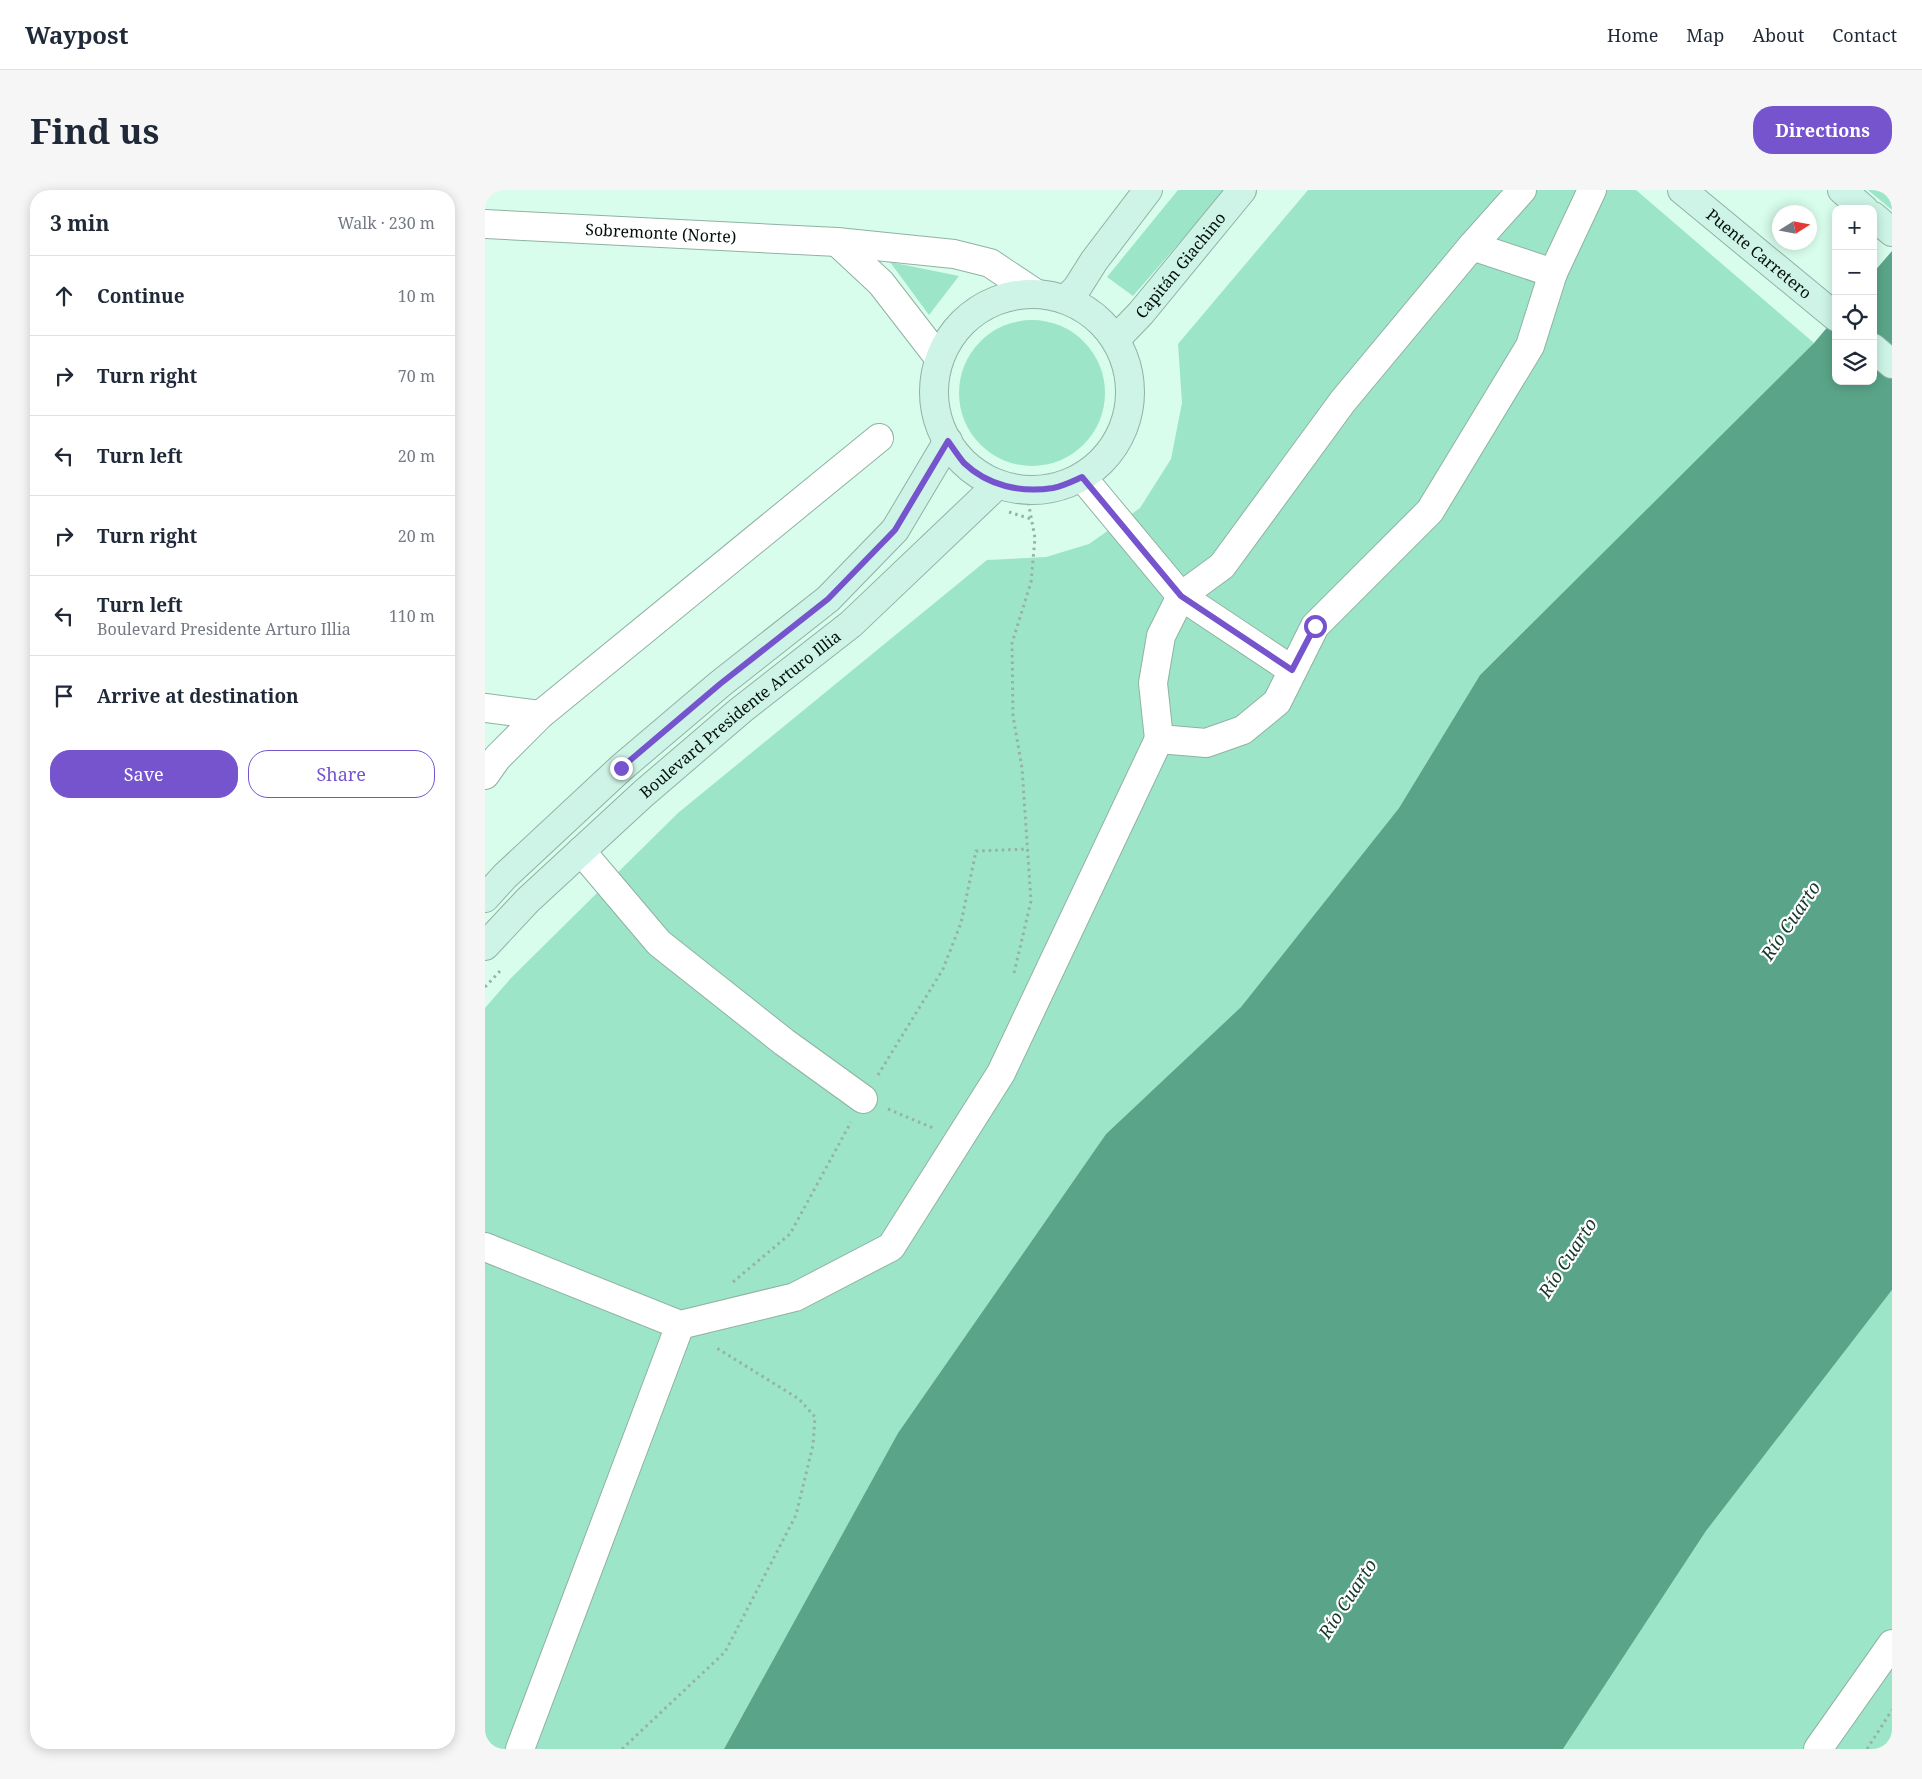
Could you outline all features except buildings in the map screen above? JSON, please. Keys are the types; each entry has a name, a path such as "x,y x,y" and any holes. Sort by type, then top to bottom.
{"main road":[{"path":"1066,299 1077,288 1094,261 1148,190"},
{"name":"Capitán Giachino","path":"1116,339 1141,313 1242,190"},
{"name":"Puente Carretero","path":"1682,190 1832,314"},
{"path":"1842,190 1859,205"},
{"path":"1877,219 1892,232"},
{"path":"1035,293 1066,299 1095,315 1116,339 1128,369 1131,401 1123,432 1105,459 1082,477 1055,488 1027,490 998,484 980,475 964,462 948,441 935,408 935,376 939,358 959,326 981,307 1007,296 1035,293"},
{"path":"1877,351 1892,364"},
{"name":"Boulevard Presidente Arturo Illia","path":"485,898 505,876 621,768 720,684 828,599 895,530 948,441"},
{"name":"Boulevard Presidente Arturo Illia","path":"485,946 528,900 644,793 741,710 851,624 998,484"}],"street":[{"path":"485,1247 680,1325 795,1297 891,1247 1001,1073 1159,739 1153,683 1161,636 1181,596 1222,566 1343,401 1472,246 1522,190"},
{"path":"1159,739 1206,743 1243,730 1277,702 1315,626 1430,511 1530,346 1553,273 1592,190"},
{"name":"Sobremonte (Norte)","path":"485,224 837,242 954,254 990,263 1035,293"},
{"path":"837,242 881,283 939,358"},
{"path":"1472,246 1553,273"},
{"path":"485,775 497,758 540,715 879,438"},
{"path":"1082,477 1181,596 1292,670"},
{"path":"485,708 540,715"},
{"path":"581,851 659,943 784,1042 863,1099"},
{"path":"520,1749 680,1325"},
{"path":"1818,1749 1892,1644"}],"path":[{"path":"1014,974 1031,901 1022,768 1013,716 1013,643 1031,582 1035,538 1027,490"},
{"path":"731,1283 790,1234 863,1099 943,969 961,923 976,851 1028,849"},
{"path":"863,1099 930,1128 939,1128"},
{"path":"622,1749 725,1652 796,1515 813,1445 815,1417 799,1398 680,1325"},
{"path":"1867,1749 1892,1710"}],"shaded area":[{"path":"1178,190 1225,190 1133,296 1107,277"},
{"path":"1308,190 1636,190 1814,343 1480,675 1399,808 1241,1007 1106,1134 898,1433 724,1749 485,1749 485,1008 511,978 678,813 987,560 1046,557 1089,544 1140,508 1171,459 1182,403 1178,344"},
{"path":"1868,190 1892,190 1892,210"},
{"path":"890,262 959,276 929,315"},
{"path":"1032,320 1046,321 1060,326 1073,332 1084,341 1093,352 1099,365 1104,379 1104,407 1099,421 1093,434 1084,445 1073,454 1060,460 1046,465 1032,466 1018,465 1004,460 991,454 980,445 971,434 965,421 960,407 959,393 960,379 965,365 971,352 980,341 991,332 1004,326 1018,321"},
{"path":"1892,1290 1892,1749 1563,1749 1706,1531"}],"water":[{"name":"Río Cuarto","path":"1892,251 1892,1290 1706,1531 1563,1749 724,1749 898,1433 1106,1134 1241,1007 1399,808 1480,675 1814,343 1832,322 1832,385 1877,385 1877,268"}],"route":[{"path":"621,768 720,684 828,599 895,530 948,441 964,462 980,475 998,484 1027,490 1055,488 1082,477 1181,596 1292,670 1315,626"}]}
